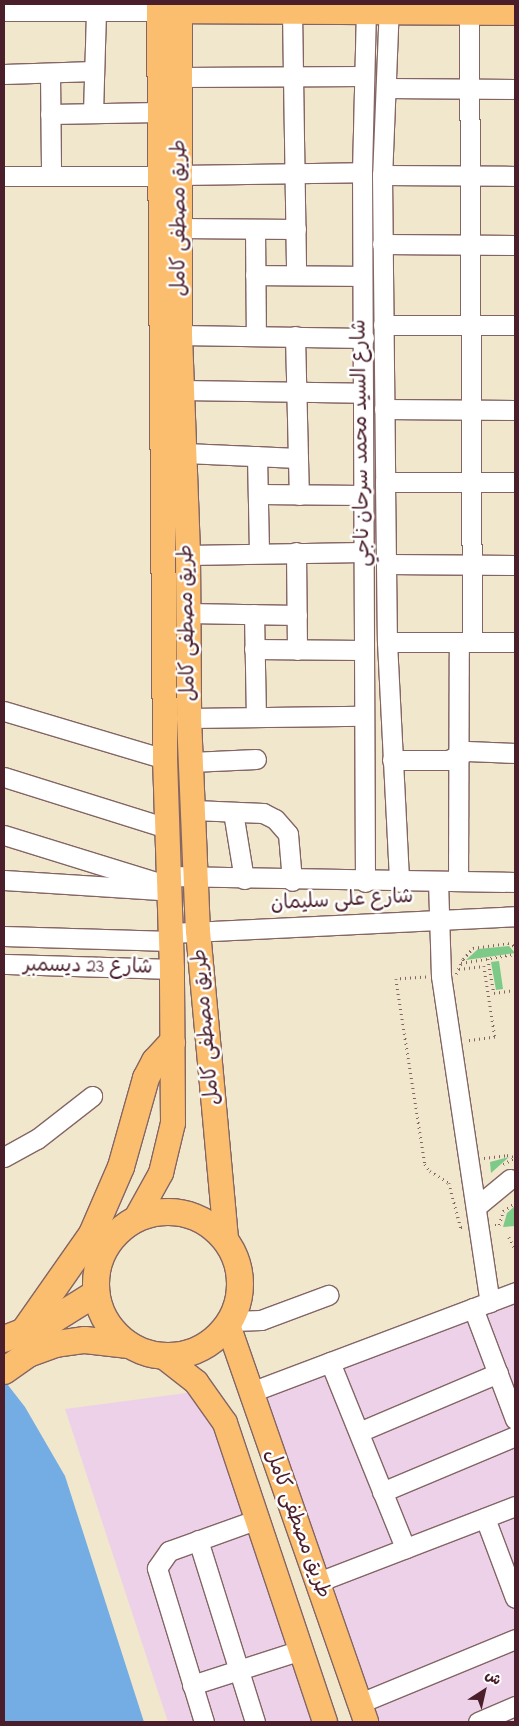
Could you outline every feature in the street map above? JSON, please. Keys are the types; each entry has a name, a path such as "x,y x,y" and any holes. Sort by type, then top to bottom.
{"highway":[{"path":"14,1335 92,1234 118,1175 146,1078 155,1061 172,1043"},
{"path":"10,1366 42,1349 70,1342 100,1340 129,1345 164,1356 200,1349 230,1323 240,1298 240,1278 236,1259 226,1241 208,1224 185,1214 159,1212 135,1220 108,1245 98,1268 96,1293 110,1328 129,1345"},
{"path":"14,1335 52,1320 96,1293"}],"main road":[{"path":"170,8 292,11 378,8 515,13"},
{"name":"طريق مصطفى كامل","path":"135,1220 157,1181 170,1143 172,969 164,759 170,175 180,77 170,8"},
{"name":"طريق مصطفى كامل","path":"170,8 159,112 179,228 180,335 188,555 191,762 198,931 226,1241"},
{"name":"طريق مصطفى كامل","path":"230,1323 251,1392 363,1713"},
{"name":"طريق مصطفى كامل","path":"164,1356 196,1382 217,1408 231,1439 325,1722"}],"street":[{"path":"4,11 96,11 170,8"},
{"name":"شارع السيد محمد سرحان ناجي","path":"365,882 362,172 364,76 378,8"},
{"name":"شارع السيد محمد سرحان ناجي","path":"378,8 386,88 382,175 382,244 387,642 395,827 400,882"},
{"path":"93,113 96,11"},
{"path":"292,11 296,275"},
{"path":"458,881 458,756 471,565 469,12"},
{"path":"4,74 94,71"},
{"path":"50,73 50,176"},
{"path":"180,77 364,76"},
{"path":"386,88 515,89"},
{"path":"50,114 159,112"},
{"path":"4,176 362,172"},
{"path":"382,175 515,176"},
{"path":"179,228 296,229"},
{"path":"255,229 256,334"},
{"path":"382,244 515,245"},
{"path":"255,275 362,276"},
{"path":"383,326 515,326"},
{"path":"180,335 256,334 364,338"},
{"path":"295,336 299,495"},
{"path":"182,390 363,393"},
{"path":"384,410 515,410"},
{"path":"185,454 298,458"},
{"path":"257,456 258,552"},
{"path":"385,482 515,482"},
{"path":"258,494 363,495"},
{"path":"188,555 258,552 363,552"},
{"path":"296,552 297,650"},
{"path":"386,564 515,566"},
{"path":"188,613 297,615"},
{"path":"254,614 256,716"},
{"path":"387,642 515,642"},
{"path":"254,649 363,650"},
{"path":"4,711 164,759"},
{"path":"190,718 363,716"},
{"path":"392,760 448,760 467,751 515,753"},
{"path":"191,762 256,759"},
{"path":"4,778 167,828"},
{"path":"194,810 263,813 282,825 288,834 292,881"},
{"path":"233,812 244,879"},
{"path":"366,830 395,827"},
{"path":"4,835 169,884"},
{"path":"4,880 169,884 196,877 292,881 515,882"},
{"path":"438,881 441,976 479,1226 481,1305 498,1373 515,1419"},
{"name":"شارع على سليمان","path":"171,937 198,931 515,916"},
{"name":"شارع 23 ديسمبر","path":"4,936 171,937"},
{"name":"شارع 23 ديسمبر","path":"4,964 172,969"},
{"path":"4,1157 37,1139 92,1096"},
{"path":"476,1207 506,1172"},
{"path":"251,1392 515,1292"},
{"path":"230,1323 261,1320 328,1295"},
{"path":"330,1362 405,1548"},
{"path":"359,1432 498,1373"},
{"path":"382,1492 515,1436"},
{"path":"318,1582 515,1506"},
{"path":"485,1518 515,1598"},
{"path":"204,1722 157,1568 169,1550 258,1519"},
{"path":"198,1540 255,1722"},
{"path":"363,1713 515,1639"},
{"path":"192,1685 238,1668 301,1650"},
{"path":"490,1720 515,1706"}],"path":[{"path":"515,946 508,943 480,945 469,951 461,963 459,974 396,979 426,1164 452,1187 461,1228 499,1225 503,1211 515,1203"},
{"path":"461,963 515,954"},
{"path":"488,958 494,993 515,990"},
{"path":"459,969 484,966 496,1037 465,1041 467,1051"},
{"path":"482,1148 485,1164"},
{"path":"484,1158 507,1154 515,1158 506,1172"},
{"path":"509,1237 515,1248"}],"shaded area":[{"path":"515,1299 515,1722 366,1722 262,1396"},
{"path":"201,1391 222,1430 318,1722 168,1722 65,1409"}],"green space":[{"path":"509,946 515,953 466,960 478,949"},
{"path":"499,961 503,989 496,990 491,962"},
{"path":"509,1157 491,1173 490,1162"},
{"path":"515,1206 515,1226 503,1227 507,1213"}],"water":[{"path":"4,1380 25,1407 65,1476 144,1722 4,1722"}]}
